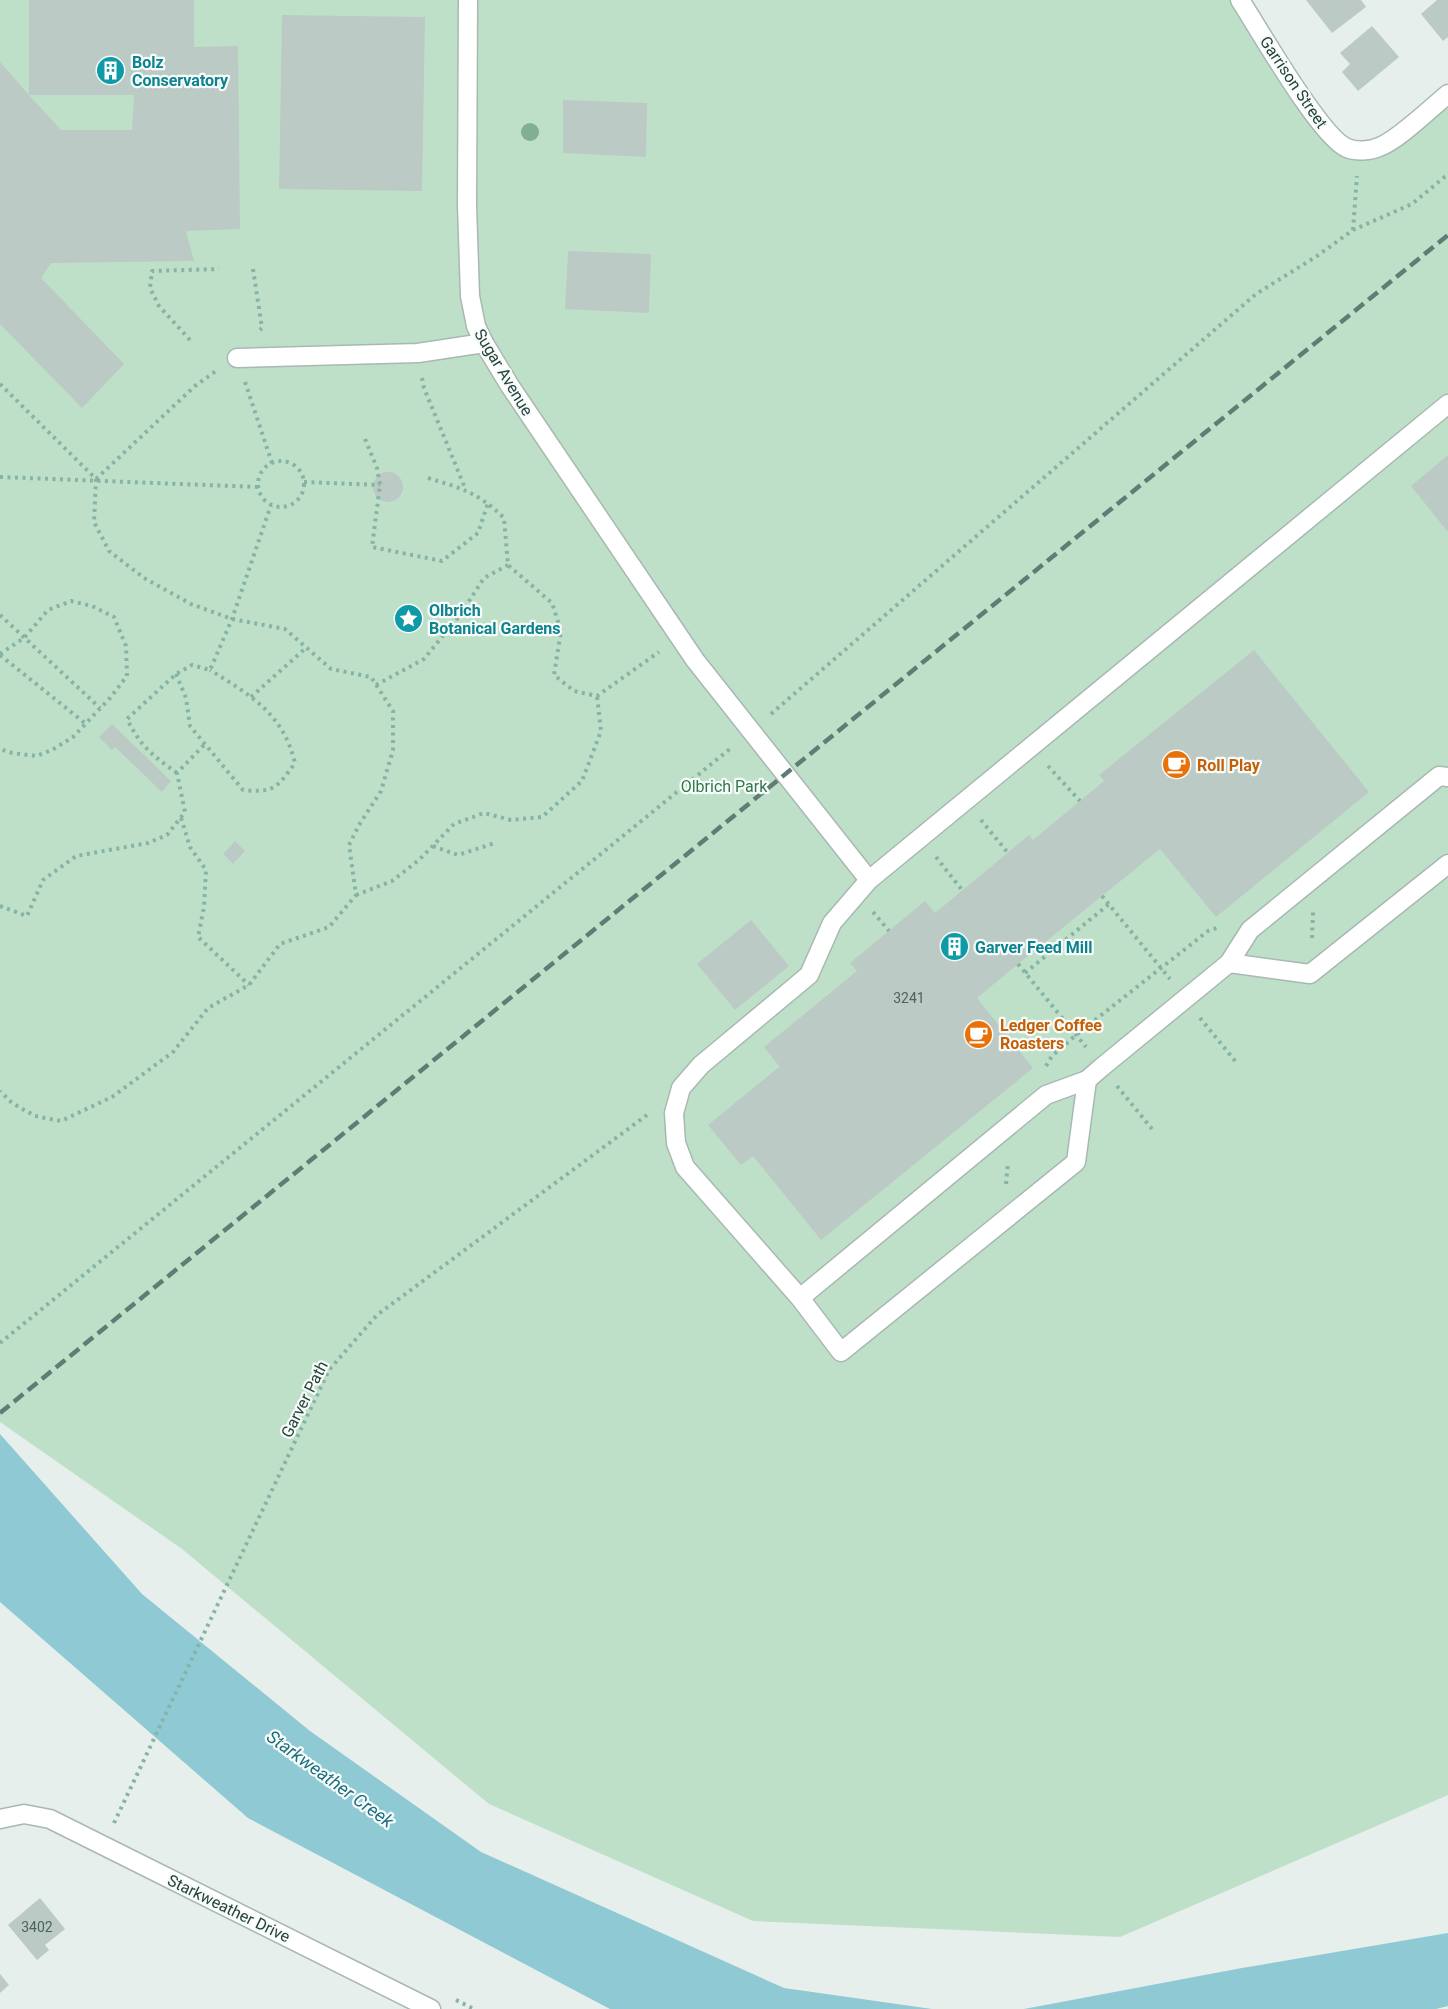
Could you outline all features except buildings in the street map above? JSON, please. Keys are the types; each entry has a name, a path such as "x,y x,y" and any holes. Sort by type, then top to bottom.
{"street":[{"name":"Sugar Avenue","path":"468,0 467,205 470,296 476,326 516,396 679,638 869,880"},
{"name":"Garrison Street","path":"1240,0 1322,126 1346,148 1359,151"},
{"path":"1359,151 1379,147 1393,139 1448,94"},
{"path":"237,358 418,353 484,343"},
{"path":"1087,1080 1076,1162 841,1352 800,1298 686,1167 676,1143 674,1113 681,1088 701,1065 809,975 832,923 869,880 1448,404"},
{"path":"800,1298 1046,1095 1087,1080 1229,963 1250,930 1443,777"},
{"path":"1229,963 1310,974 1448,864"},
{"name":"Starkweather Drive","path":"0,1819 24,1814 50,1819 407,2003 431,2009"}],"path":[{"path":"1353,230 1359,151"},
{"path":"0,1343 752,731 1256,294 1317,256 1353,230 1412,204 1448,174"},
{"path":"190,340 159,306 150,288 152,271 219,269"},
{"path":"253,269 262,328 237,358 220,367 195,386 96,479 94,522 109,551 144,578 191,604 232,619 285,629 331,669 371,677 393,711 393,750 381,791 349,845 357,895"},
{"path":"418,353 424,388 465,489"},
{"path":"237,358 272,463"},
{"path":"0,384 96,479"},
{"path":"365,439 377,468 380,484 372,547 442,561 478,533 489,502"},
{"path":"272,463 293,464 302,475 304,482 304,489 297,501 284,507 271,505 265,501 258,487 261,473 272,463"},
{"path":"0,477 258,487"},
{"path":"428,478 465,489 489,502 504,518 508,565 552,603 561,631 554,675 573,691 597,696 679,638"},
{"path":"304,482 380,484"},
{"path":"210,670 232,619 271,505"},
{"path":"376,685 424,659 460,615 484,578 508,565"},
{"path":"0,749 36,756 52,750 73,737 86,724 127,676 126,646 114,617 92,606 71,600 48,610 24,638 0,655 86,724"},
{"path":"0,615 100,708"},
{"path":"251,696 306,648"},
{"path":"0,906 27,916 43,880 76,856 148,843 167,835 185,812 177,773 149,753 136,737 127,719 176,674 192,665 210,670 260,702 277,723 291,746 295,763 281,783 263,792 243,790 190,726 186,698 176,674"},
{"path":"0,1091 12,1103 35,1116 62,1121 112,1097 173,1052 208,1008 249,985 280,945 329,927 357,895 392,881 419,860 454,824 484,813 511,820 542,817 582,781 601,731 597,696"},
{"path":"177,773 204,745"},
{"path":"1031,747 1080,801"},
{"path":"965,801 1008,854"},
{"path":"180,817 190,847 206,870 204,907 198,937 249,985"},
{"path":"920,838 962,890"},
{"path":"433,846 458,855 495,843"},
{"path":"1025,973 1109,904"},
{"name":"Garver Path","path":"104,1845 329,1370 377,1315 600,1151 681,1088"}],"green space":[{"name":"Olbrich Park","path":"0,0 1240,0 1322,126 1359,151 1448,94 1448,1795 1120,1937 753,1921 489,1804 182,1549 0,1422"}],"water":[{"name":"Starkweather Creek","path":"0,1434 142,1594 310,1731 481,1852 784,1988 932,2009 610,2009 248,1818 0,1602"},
{"path":"1448,1933 1448,2006 1436,2009 1024,2009 1242,1968"}],"railway":[{"path":"0,1413 1448,235"}],"place":[{"name":"Bolz Conservatory","path":"111,71"},
{"name":"Olbrich Botanical Gardens","path":"408,619"},
{"name":"Roll Play","path":"1176,765"},
{"name":"Garver Feed Mill","path":"954,947"},
{"name":"Ledger Coffee Roasters","path":"979,1034"}]}
